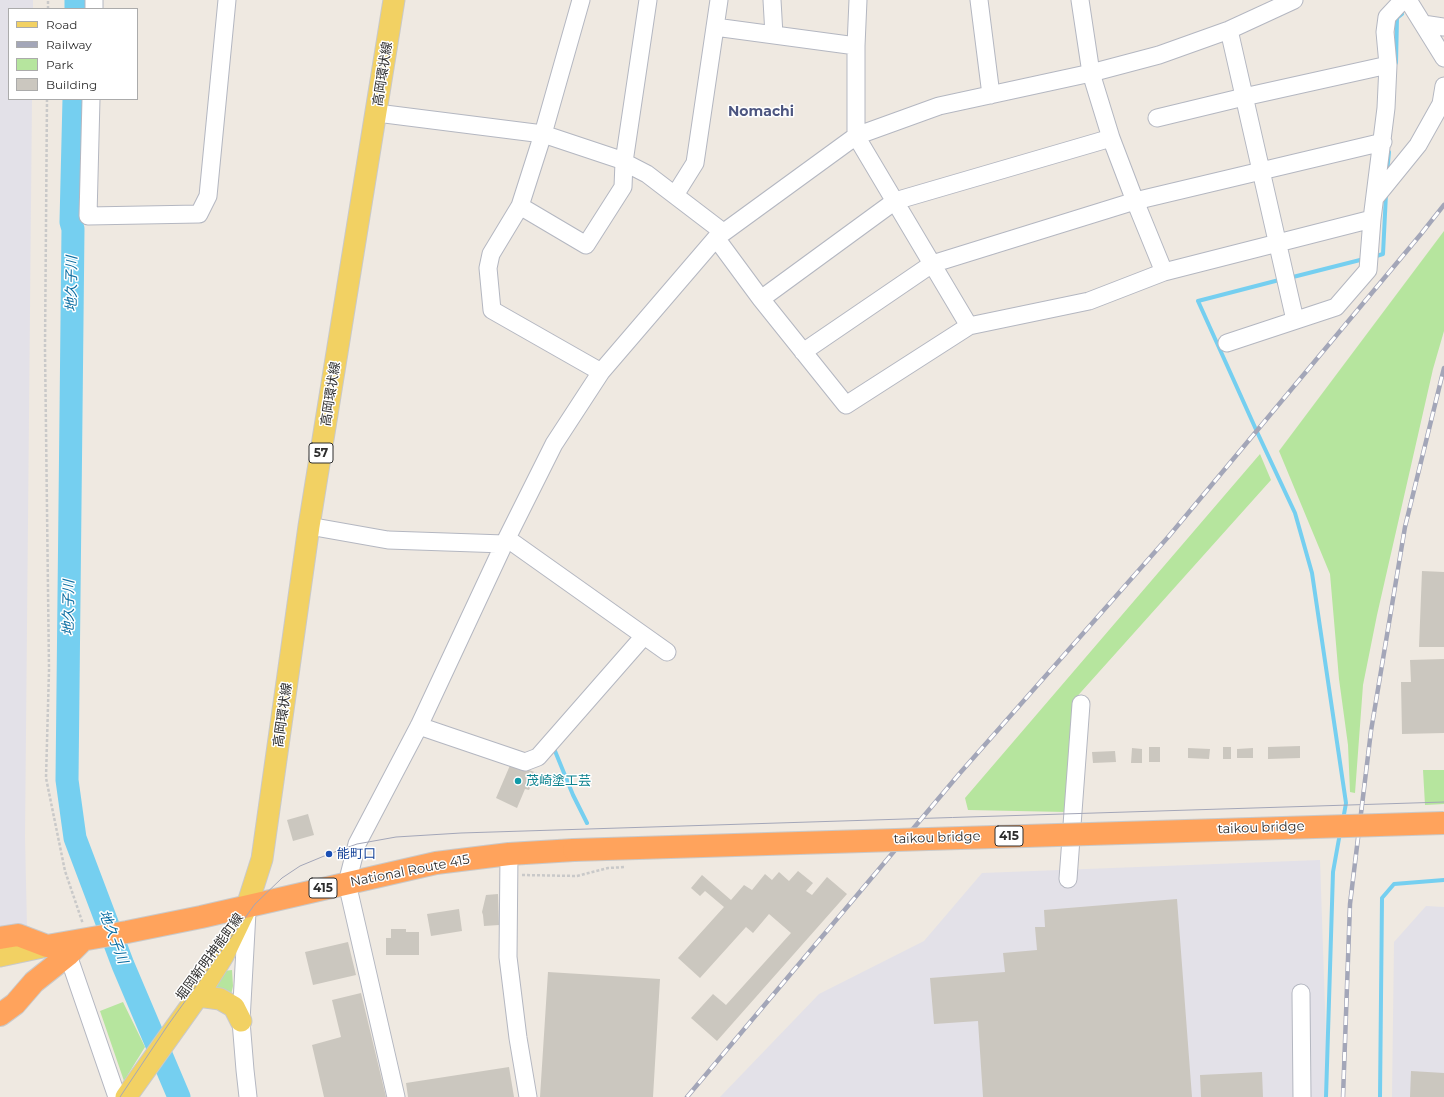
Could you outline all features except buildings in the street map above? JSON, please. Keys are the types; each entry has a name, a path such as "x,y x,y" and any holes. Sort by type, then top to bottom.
{"highway":[{"name":"taikou bridge","path":"574,850 1444,823"},
{"name":"National Route 415","path":"248,906 436,863 509,864 574,850"},
{"name":"415","path":"47,946 82,944 127,932 248,906"},
{"path":"0,938 18,935 47,946"},
{"name":"415","path":"0,1015 15,1004 34,982 82,944"}],"main road":[{"name":"高岡環状線","path":"248,906 262,858 309,526 377,113 394,0"},
{"name":"堀岡新明神能町線","path":"168,1026 198,996 223,956 248,906"},
{"name":"堀岡新明神能町線","path":"118,1096 168,1026 205,961 248,906"},
{"path":"0,956 47,946"},
{"path":"198,996 220,999 234,1007 241,1021"}],"street":[{"path":"91,100 88,216 199,214 208,196 228,0"},
{"path":"581,0 543,134 520,206 491,254 488,268 492,310 601,372"},
{"path":"520,206 586,246 623,187 624,162 648,0"},
{"path":"675,195 695,163 720,0"},
{"path":"772,0 774,35"},
{"path":"858,0 856,46 856,136 969,326"},
{"path":"979,0 992,95"},
{"path":"1080,0 1091,74 1135,202 1164,272"},
{"path":"396,1097 346,883 357,844 419,726 504,544 554,444 601,372 719,235 856,136 939,106 1091,74 1159,55 1229,30 1294,0"},
{"path":"1227,343 1336,307 1368,270 1372,219 1383,142 1386,108 1388,65 1386,32 1387,17 1403,0"},
{"path":"1408,0 1444,58"},
{"path":"1423,24 1444,27"},
{"path":"715,27 856,46"},
{"path":"1229,30 1295,320"},
{"path":"1157,118 1388,65"},
{"path":"1375,199 1418,145 1441,104 1444,86"},
{"path":"377,113 543,134 618,159 647,174 675,195 719,235 760,299 846,405 969,326 1089,301 1164,272 1372,219"},
{"path":"760,299 895,202 1112,138"},
{"path":"803,352 932,264 1135,202 1262,170 1383,142"},
{"path":"309,526 388,540 504,544 512,542 667,652"},
{"path":"419,726 525,762 538,757 644,636"},
{"path":"1068,879 1081,704"},
{"path":"509,864 508,957 518,1038 528,1097"},
{"path":"248,906 246,917 241,1021 244,1070 248,1097"},
{"path":"82,944 118,1096"},
{"path":"1301,993 1302,1097"}],"path":[{"path":"47,100 45,349 49,670 46,778 82,944"},
{"path":"509,864 577,876 608,868 631,867"}],"shaded area":[{"path":"0,0 33,0 33,8 8,8 8,100 32,100 25,837 27,927 0,930"},
{"path":"1320,860 1328,1097 720,1097 819,994 924,941 982,873"},
{"path":"1426,906 1444,907 1444,1097 1392,1097 1394,942"}],"green space":[{"path":"1444,231 1444,331 1433,369 1377,615 1363,685 1355,793 1350,792 1348,745 1339,679 1330,574 1279,451"},
{"path":"1260,454 1271,480 1073,701 1066,812 968,810 965,798"},
{"path":"1423,770 1444,770 1444,804 1425,805"},
{"path":"232,970 233,986 231,995 214,991 224,971"},
{"path":"123,1002 145,1047 124,1081 100,1011"}],"waterway":[{"name":"地久子川","path":"76,0 76,8"},
{"path":"1396,63 1397,18 1402,14"},
{"name":"地久子川","path":"74,100 71,222 73,229 67,780 75,838 123,965 179,1097"},
{"path":"1387,173 1389,152"},
{"path":"1373,257 1383,254 1386,194"},
{"path":"1289,278 1364,259"},
{"path":"1283,279 1198,301 1295,513 1312,573 1346,803 1343,820"},
{"path":"555,751 573,795 587,823"},
{"path":"1326,1097 1333,872 1340,833"},
{"path":"1380,1097 1382,898 1394,884 1444,880"}],"tram line":[{"path":"120,1097 168,1025 255,904 282,878 300,866 357,844 396,837 461,833 1444,802"}],"railway":[{"path":"687,1097 960,773 1169,536 1444,205"},
{"path":"1343,1097 1350,904 1371,731 1405,527 1444,368"}],"place":[{"name":"茂崎塗工芸","path":"518,781"},
{"name":"能町口","path":"329,854"}],"district":[{"name":"Nomachi","path":"761,112"}]}
